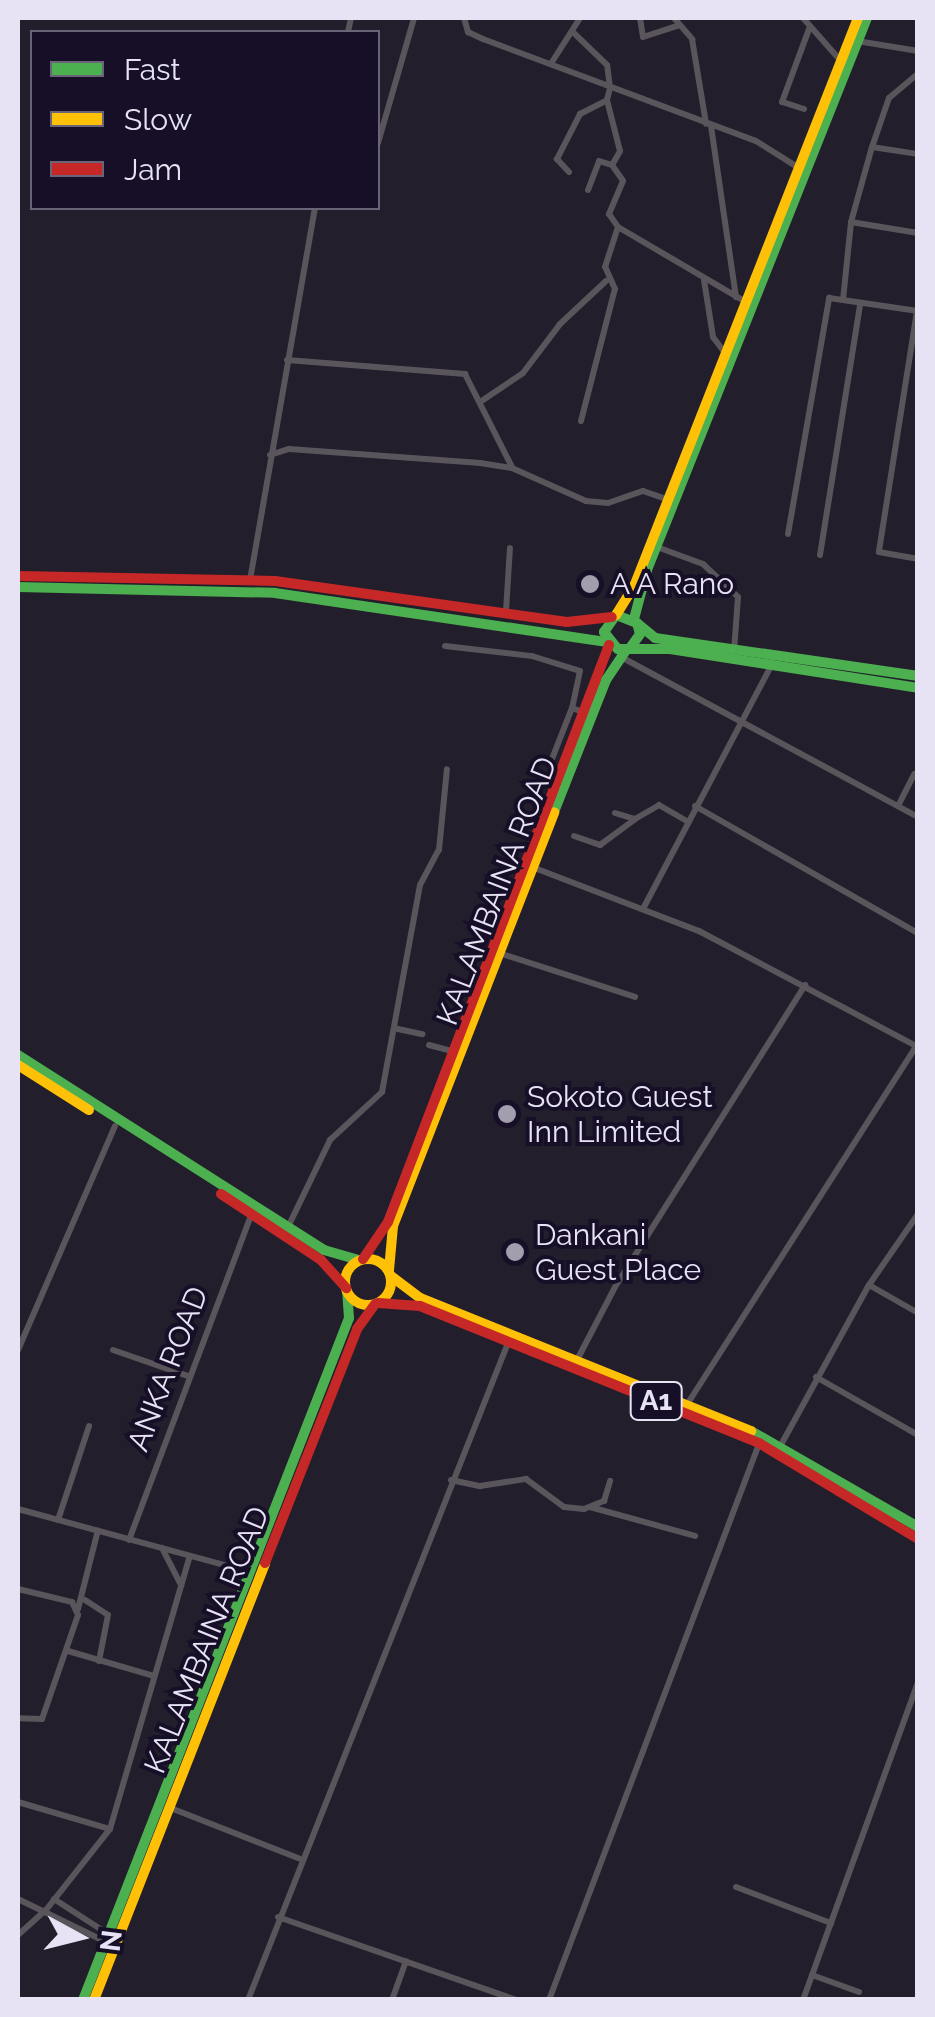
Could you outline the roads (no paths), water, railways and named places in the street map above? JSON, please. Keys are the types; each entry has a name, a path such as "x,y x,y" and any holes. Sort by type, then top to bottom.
{"main road":[{"path":"84,2000 349,1318 349,1268 382,1236 578,710 608,643 604,632 635,584 726,354 741,299 799,168 858,18"},
{"path":"626,651 640,634 636,621 658,547 867,18"},
{"path":"18,576 250,580 567,622 614,616 636,621 655,638 918,676"},
{"path":"18,588 275,593 608,643 626,651 772,664 918,688"},
{"name":"KALAMBAINA ROAD","path":"390,1273 393,1226 532,867 626,651"},
{"path":"18,1055 287,1228 332,1254 361,1259 390,1273 390,1292 377,1304 361,1304 321,1260 18,1065"},
{"name":"A1","path":"390,1273 420,1298 782,1443 918,1528"},
{"name":"KALAMBAINA ROAD","path":"94,2000 357,1329 377,1304"},
{"name":"A1","path":"377,1304 420,1306 759,1442 918,1540"}],"street":[{"path":"380,136 414,18"},
{"path":"464,18 468,32 756,141 799,168"},
{"path":"552,62 580,18"},
{"path":"640,18 643,36 676,22 687,26 692,39 741,299"},
{"path":"803,18 840,60"},
{"path":"804,109 782,102 809,29"},
{"path":"574,32 607,65 608,100 620,152 612,165"},
{"path":"857,42 918,51"},
{"path":"843,300 851,222 872,147 889,98 918,74"},
{"path":"569,172 557,159 580,114 608,100"},
{"path":"872,147 918,154"},
{"path":"588,190 599,162 612,165 623,181 609,214 618,227 741,299"},
{"path":"250,580 315,210"},
{"path":"851,222 918,233"},
{"path":"483,400 523,373 560,324 606,281 606,256 618,227"},
{"path":"703,278 712,336 726,354"},
{"path":"582,421 615,289 606,281"},
{"path":"788,534 829,298 917,311 879,552 918,559"},
{"path":"820,554 860,304"},
{"path":"287,360 462,373 483,400 512,468"},
{"path":"272,438 289,449"},
{"path":"270,455 289,449 512,468 586,501 608,503 643,492 669,500"},
{"path":"658,547 703,564 738,596 734,651"},
{"path":"506,611 510,548"},
{"path":"445,646 532,656 580,671 578,710 550,764"},
{"path":"626,651 918,817"},
{"path":"644,907 772,664"},
{"path":"287,1228 330,1140 382,1092 398,1028 420,885 438,850 447,769"},
{"path":"898,806 914,774"},
{"path":"574,836 600,846 659,806 686,821"},
{"path":"695,806 918,932"},
{"path":"615,813 635,819"},
{"path":"532,867 644,907 805,985 917,1046 688,1403"},
{"path":"499,953 635,997"},
{"path":"577,1360 615,1286 805,985"},
{"path":"398,1028 422,1034"},
{"path":"429,1045 452,1051"},
{"path":"18,1350 114,1126"},
{"path":"782,1443 870,1285 918,1214"},
{"name":"ANKA ROAD","path":"129,1540 251,1215"},
{"path":"870,1285 918,1313"},
{"path":"248,2000 508,1343"},
{"path":"113,1350 188,1376"},
{"path":"816,1378 918,1435"},
{"path":"58,1521 89,1426"},
{"path":"549,2000 759,1442"},
{"path":"451,1480 480,1486 526,1479 564,1507 589,1507 695,1536"},
{"path":"589,1507 604,1501 610,1481"},
{"path":"18,1509 251,1572"},
{"path":"18,1718 42,1719 57,1662 68,1652 78,1609 85,1600 98,1530"},
{"path":"162,1548 181,1586"},
{"path":"18,1935 46,1910 110,1828 190,1556"},
{"path":"18,1590 72,1602 78,1609"},
{"path":"85,1600 108,1615 99,1661"},
{"path":"68,1652 154,1676"},
{"path":"804,2000 918,1683"},
{"path":"18,1802 110,1828"},
{"path":"168,1807 301,1859"},
{"path":"736,1888 831,1923"},
{"path":"18,1898 107,1938"},
{"path":"54,1900 107,1938"},
{"path":"278,1917 516,2000"},
{"path":"392,2000 406,1961"},
{"path":"812,1976 859,1992"}],"place":[{"name":"A A Rano","path":"590,584"},
{"name":"Sokoto Guest Inn Limited","path":"507,1114"},
{"name":"Dankani Guest Place","path":"515,1252"}]}
